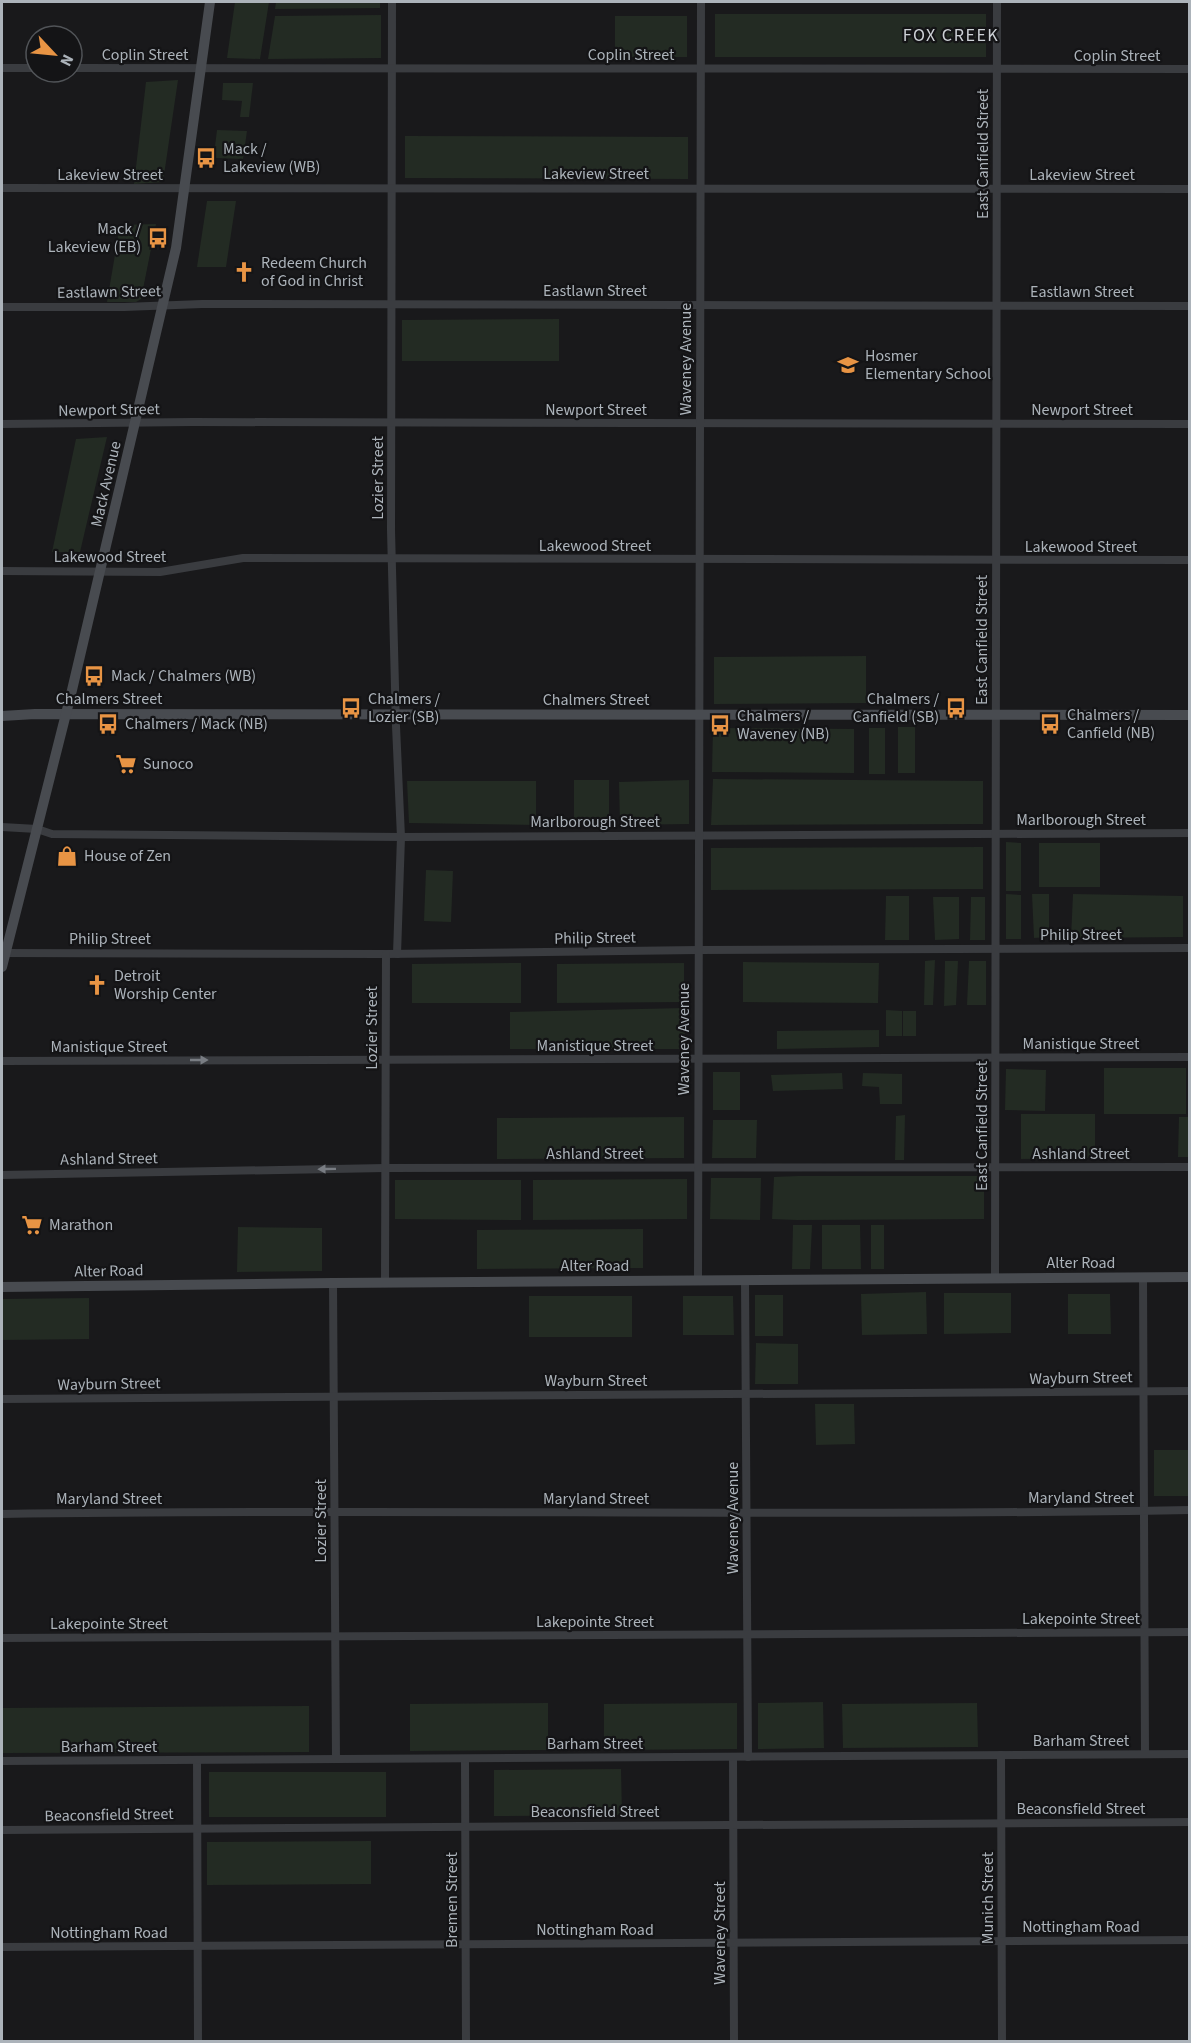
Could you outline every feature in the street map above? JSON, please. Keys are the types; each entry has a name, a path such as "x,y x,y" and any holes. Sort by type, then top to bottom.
{"street":[{"name":"Mack Avenue","path":"2,967 3,953 66,714 176,248 210,2"},
{"name":"Lozier Street","path":"392,2 392,559 401,837 397,954"},
{"name":"Waveney Avenue","path":"700,716 701,2"},
{"name":"East Canfield Street","path":"995,1278 997,2"},
{"path":"2,68 24,68"},
{"name":"Coplin Street","path":"84,68 1190,69"},
{"name":"Lakeview Street","path":"2,188 1190,189"},
{"name":"Eastlawn Street","path":"2,307 392,304 1190,306"},
{"name":"Newport Street","path":"2,424 392,422 1190,424"},
{"name":"Lakewood Street","path":"2,571 171,571 243,558 1190,560"},
{"name":"Chalmers Street","path":"2,716 66,714 1190,715"},
{"path":"699,834 700,716"},
{"name":"Marlborough Street","path":"2,827 37,829 52,834 401,837 1190,832"},
{"name":"Waveney Avenue","path":"698,1280 699,834"},
{"name":"Philip Street","path":"3,953 397,954 1190,948"},
{"name":"Lozier Street","path":"386,954 386,1282"},
{"name":"Manistique Street","path":"2,1061 1190,1057"},
{"name":"Ashland Street","path":"2,1175 385,1168 1190,1167"},
{"name":"Alter Road","path":"2,1287 1190,1277"},
{"path":"1143,1278 1145,1754"},
{"name":"Waveney Avenue","path":"745,1280 748,1757"},
{"name":"Lozier Street","path":"333,1283 336,1759"},
{"name":"Wayburn Street","path":"2,1399 334,1394 746,1395 1190,1391"},
{"name":"Maryland Street","path":"2,1514 334,1511 1190,1510"},
{"name":"Lakepointe Street","path":"2,1638 1190,1632"},
{"name":"Barham Street","path":"2,1761 1190,1754"},
{"name":"Munich Street","path":"1001,1755 1002,2042"},
{"path":"733,1757 733,1825"},
{"name":"Bremen Street","path":"465,1759 466,2042"},
{"path":"197,1760 198,2042"},
{"name":"Beaconsfield Street","path":"2,1830 1190,1822"},
{"name":"Waveney Street","path":"733,1825 734,2042"},
{"name":"Nottingham Road","path":"2,1947 1190,1940"}],"shaded area":[{"path":"235,2 269,2 260,59 227,58"},
{"path":"276,2 380,2 380,8 275,9"},
{"path":"715,14 986,14 986,57 715,57"},
{"path":"381,15 381,58 268,59 275,16"},
{"path":"615,16 687,16 687,57 615,57"},
{"path":"178,80 163,182 134,184 146,82"},
{"path":"223,83 253,83 249,117 240,117 242,101 222,100"},
{"path":"217,130 247,131 243,159 216,158 216,163 213,163"},
{"path":"405,136 688,137 688,179 405,178"},
{"path":"207,201 236,201 226,267 197,267"},
{"path":"156,224 141,299 136,302 107,302 120,225"},
{"path":"559,319 559,361 402,361 402,320"},
{"path":"107,437 80,552 52,552 76,439"},
{"path":"866,656 866,703 714,704 714,657"},
{"path":"898,727 915,727 915,773 898,773"},
{"path":"713,728 854,729 854,773 712,772"},
{"path":"869,728 885,728 885,774 869,774"},
{"path":"713,779 983,781 983,824 711,825"},
{"path":"574,780 609,780 609,824 574,824"},
{"path":"689,780 689,824 620,825 619,782"},
{"path":"407,781 536,781 536,825 409,823"},
{"path":"1006,842 1021,843 1021,891 1006,891"},
{"path":"1039,843 1100,843 1100,887 1039,887"},
{"path":"983,847 983,889 711,890 711,848"},
{"path":"426,870 453,871 451,922 424,921"},
{"path":"1006,894 1021,895 1021,939 1006,939"},
{"path":"1032,894 1049,894 1049,937 1034,938"},
{"path":"1073,894 1183,896 1183,937 1071,938"},
{"path":"886,896 909,896 909,940 885,940"},
{"path":"933,897 959,897 959,939 935,940"},
{"path":"971,897 985,897 985,940 970,940"},
{"path":"935,960 933,1005 924,1005 925,961"},
{"path":"945,961 958,961 956,1005 944,1006"},
{"path":"969,961 986,961 986,1005 967,1005"},
{"path":"743,962 879,963 878,1003 743,1002"},
{"path":"521,963 521,1003 412,1003 412,964"},
{"path":"684,963 684,1002 557,1003 557,964"},
{"path":"684,1008 685,1049 510,1049 510,1012"},
{"path":"886,1010 902,1011 902,1036 886,1036"},
{"path":"903,1011 916,1011 916,1036 903,1036"},
{"path":"879,1030 879,1047 777,1049 777,1031"},
{"path":"1104,1068 1186,1068 1186,1114 1104,1114"},
{"path":"1006,1069 1046,1070 1045,1111 1005,1110"},
{"path":"713,1072 740,1072 740,1110 713,1110"},
{"path":"842,1073 843,1089 773,1091 771,1075"},
{"path":"863,1073 902,1074 902,1104 880,1104 879,1087 862,1086"},
{"path":"1021,1114 1095,1114 1095,1158 1021,1159"},
{"path":"905,1115 904,1160 895,1160 896,1116"},
{"path":"684,1117 684,1158 497,1159 497,1118"},
{"path":"1179,1117 1189,1117 1189,1157 1178,1157"},
{"path":"713,1120 757,1120 756,1158 712,1158"},
{"path":"984,1176 984,1219 772,1219 774,1177"},
{"path":"711,1178 761,1178 760,1220 710,1219"},
{"path":"687,1179 687,1219 533,1220 533,1180"},
{"path":"395,1180 521,1180 521,1220 395,1219"},
{"path":"793,1225 812,1225 810,1269 792,1269"},
{"path":"822,1225 860,1225 861,1269 822,1269"},
{"path":"871,1225 884,1225 884,1269 871,1269"},
{"path":"238,1227 322,1228 322,1271 237,1272"},
{"path":"643,1229 643,1268 477,1269 477,1230"},
{"path":"926,1292 927,1334 862,1335 861,1294"},
{"path":"944,1293 1011,1293 1011,1333 944,1334"},
{"path":"1068,1294 1110,1294 1111,1334 1068,1334"},
{"path":"755,1295 783,1295 783,1336 755,1336"},
{"path":"529,1296 632,1296 632,1337 529,1337"},
{"path":"683,1296 733,1296 734,1335 683,1335"},
{"path":"89,1298 89,1339 2,1340 2,1299"},
{"path":"756,1343 798,1344 798,1384 755,1384"},
{"path":"815,1404 854,1404 855,1444 816,1445"},
{"path":"1154,1450 1189,1450 1189,1496 1154,1496"},
{"path":"823,1702 824,1748 758,1749 758,1703"},
{"path":"548,1703 548,1750 410,1751 410,1704"},
{"path":"737,1703 737,1749 604,1750 604,1704"},
{"path":"977,1703 978,1747 843,1748 842,1704"},
{"path":"309,1706 309,1752 2,1753 2,1708"},
{"path":"621,1769 622,1815 494,1816 494,1770"},
{"path":"209,1772 386,1772 386,1817 209,1817"},
{"path":"371,1841 371,1884 207,1885 207,1842"}],"place":[{"name":"Mack / Lakeview (WB)","path":"206,158"},
{"name":"Mack / Lakeview (EB)","path":"158,238"},
{"name":"Redeem Church of God in Christ","path":"244,272"},
{"name":"Hosmer Elementary School","path":"848,365"},
{"name":"Mack / Chalmers (WB)","path":"94,676"},
{"name":"Chalmers / Lozier (SB)","path":"351,708"},
{"name":"Chalmers / Canfield (SB)","path":"956,708"},
{"name":"Chalmers / Mack (NB)","path":"108,724"},
{"name":"Chalmers / Canfield (NB)","path":"1050,724"},
{"name":"Chalmers / Waveney (NB)","path":"720,725"},
{"name":"Sunoco","path":"126,764"},
{"name":"House of Zen","path":"67,856"},
{"name":"Detroit Worship Center","path":"97,985"},
{"name":"Marathon","path":"32,1225"}],"district":[{"name":"FOX CREEK","path":"951,35"}]}
